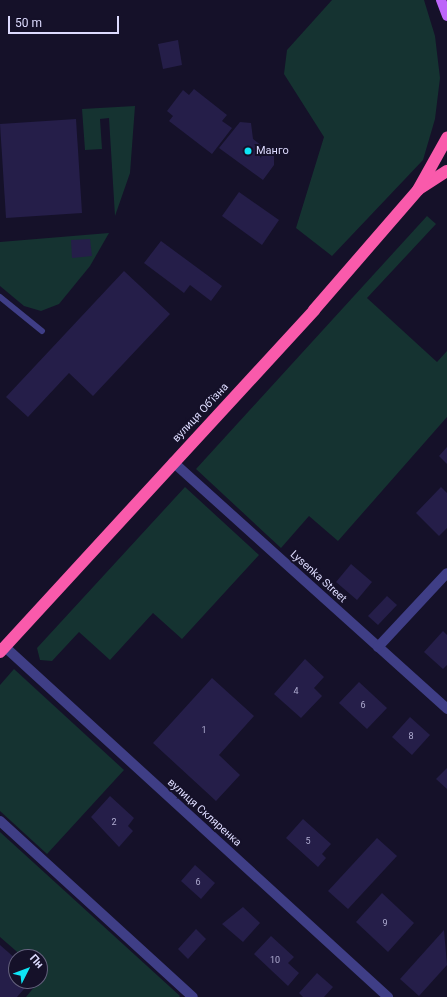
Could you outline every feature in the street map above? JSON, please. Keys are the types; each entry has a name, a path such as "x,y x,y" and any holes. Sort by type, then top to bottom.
{"highway":[{"path":"418,190 447,138"},
{"path":"418,190 447,172"},
{"name":"вулиця Об’їзна","path":"2,650 314,310 418,190"}],"main road":[{"path":"441,0 447,16"}],"street":[{"name":"Lysenka Street","path":"173,462 447,709"},
{"path":"378,647 447,573"},
{"name":"вулиця Скляренка","path":"2,650 388,997"},
{"path":"0,821 189,996"}],"lane":[{"path":"0,297 42,331"}],"green space":[{"path":"332,0 424,0 435,36 440,78 435,119 423,160 332,256 296,228 324,137 284,74 287,50"},
{"path":"135,106 130,173 115,216 109,118 100,119 102,149 85,150 82,109"},
{"path":"427,216 436,224 367,298 437,362 447,351 447,417 338,541 309,516 281,548 196,469"},
{"path":"109,233 90,266 59,304 41,311 24,306 0,286 0,242"},
{"path":"185,487 259,555 182,639 153,613 110,660 79,632 52,661 40,660 37,648"},
{"path":"14,669 124,770 47,854 0,811 0,685"},
{"path":"0,832 180,996 26,997 33,989 48,989 48,949 14,949 0,937"}],"building":[{"path":"178,40 182,65 163,69 158,44"},
{"path":"194,89 227,115 222,121 232,128 212,154 169,121 173,116 167,111 183,90 189,95"},
{"path":"76,119 82,213 6,218 0,124"},
{"name":"Манго","path":"240,122 251,123 253,139 262,146 270,147 274,154 274,165 263,180 219,148"},
{"path":"239,192 279,220 262,245 222,216"},
{"path":"90,239 92,256 72,258 71,240"},
{"path":"161,241 222,286 211,301 190,285 184,293 144,263"},
{"path":"124,271 170,314 93,396 69,373 28,417 6,397"},
{"path":"447,447 447,464 439,456"},
{"path":"441,487 447,493 447,528 439,536 416,513"},
{"path":"351,564 372,582 357,600 336,582"},
{"path":"387,596 397,605 378,625 368,616"},
{"path":"443,631 447,635 447,665 443,669 424,652"},
{"path":"305,659 324,677 314,688 322,696 301,718 274,694"},
{"path":"212,678 254,716 219,755 240,775 216,801 153,743"},
{"path":"359,682 387,708 367,729 339,703"},
{"path":"410,717 430,735 412,755 392,737"},
{"path":"447,768 447,789 436,779"},
{"path":"110,796 134,818 128,826 133,831 119,847 91,817"},
{"path":"303,819 331,844 322,854 326,858 318,867 286,838"},
{"path":"377,838 397,856 348,909 328,891"},
{"path":"195,865 215,883 201,899 181,881"},
{"path":"382,893 414,923 388,952 356,922"},
{"path":"243,907 260,923 243,942 222,924"},
{"path":"196,929 206,939 188,959 178,949"},
{"path":"444,930 447,965 419,996 400,979"},
{"path":"271,936 294,957 288,963 299,973 288,986 254,954"},
{"path":"0,945 8,952 8,989 24,989 17,997 0,997"},
{"path":"317,973 333,987 324,997 303,997 299,993"}],"place":[{"name":"Манго","path":"248,151"}]}
